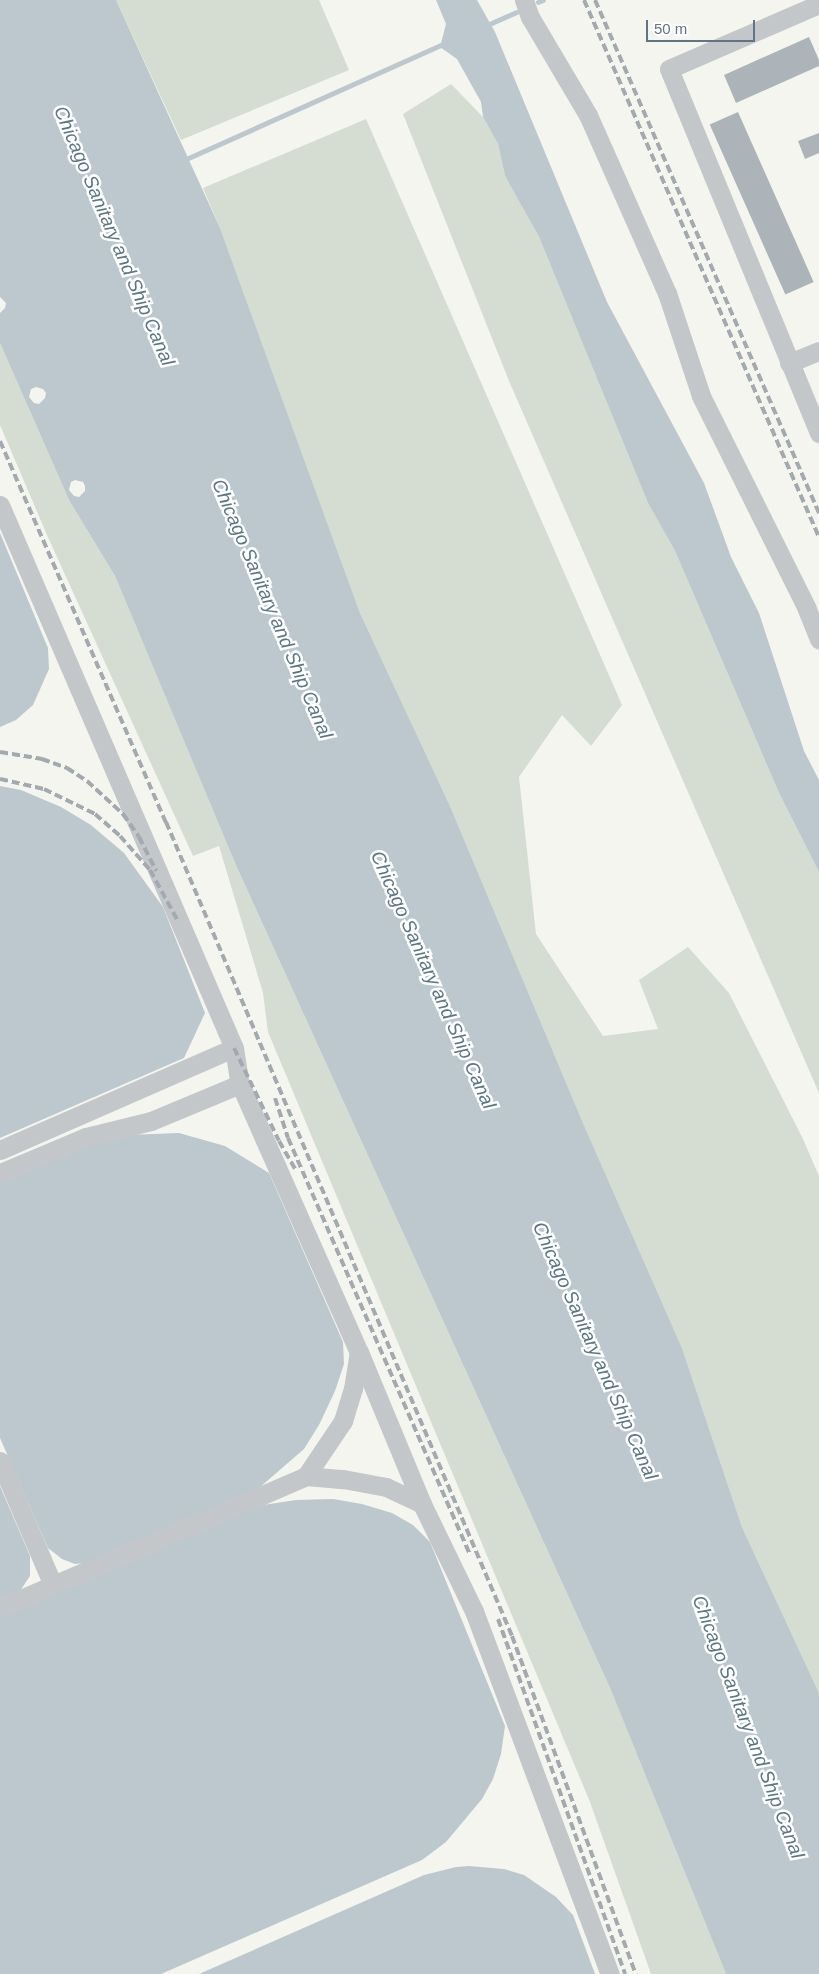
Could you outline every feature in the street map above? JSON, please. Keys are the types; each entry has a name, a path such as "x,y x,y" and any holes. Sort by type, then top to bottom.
{"street":[{"path":"524,0 530,17 588,116 667,293 701,396 806,607 819,639"},
{"path":"819,4 669,69 819,433"},
{"path":"789,363 819,350"},
{"path":"0,505 234,1048 240,1084 359,1352 422,1504 477,1620 610,1974"},
{"path":"0,1150 234,1048"},
{"path":"0,1173 86,1137 151,1121 240,1084"},
{"path":"306,1476 343,1421 353,1389 359,1352"},
{"path":"0,1461 53,1585"},
{"path":"0,1608 306,1476 344,1479 386,1487 422,1504"}],"shaded area":[{"path":"116,0 319,0 349,70 181,140"},
{"path":"451,84 483,117 498,144 505,176 539,237 648,503 675,551 779,793 819,872 819,1093 509,381 403,114"},
{"path":"366,119 622,705 591,746 562,715 519,777 536,934 603,1036 658,1029 639,980 688,947 729,993 803,1139 819,1176 819,1693 742,1527 682,1348 583,1123 450,806 360,613 220,228 203,188"},
{"path":"0,343 69,500 115,576 235,863 610,1688 726,1974 651,1974 590,1802 268,1032 263,993 219,846 193,856 47,535 0,425"}],"water":[{"name":"Chicago Sanitary and Ship Canal","path":"0,0 116,0 220,228 360,613 450,806 583,1123 682,1348 742,1527 819,1693 819,1974 726,1974 610,1688 235,863 115,576 69,500 0,343 0,313 5,308 6,303 0,297","holes":["36,387 43,389 46,393 45,398 39,404 34,403 29,397 31,389","75,480 83,482 85,486 85,491 79,497 74,496 69,490 71,482"]},
{"path":"436,0 477,0 495,32 607,302 704,483 731,557 759,613 804,751 819,780 819,872 779,793 675,551 648,503 539,237 505,176 498,144 483,117 481,102 457,59 440,47 446,24"},
{"path":"0,533 48,648 49,669 33,705 16,720 0,727"},
{"path":"0,786 21,790 61,807 91,825 124,853 163,907 205,1013 184,1058 0,1138"},
{"path":"179,1133 225,1146 269,1173 343,1342 344,1364 335,1391 319,1425 304,1449 259,1488 86,1563 75,1564 62,1559 48,1548 0,1438 0,1183 99,1140 127,1135"},
{"path":"0,1486 30,1556 30,1576 20,1591 0,1603"},
{"path":"333,1499 362,1504 392,1513 413,1525 430,1542 505,1726 501,1754 493,1779 482,1799 446,1842 422,1860 161,1974 0,1974 0,1618 263,1505 296,1500"},
{"path":"469,1866 504,1869 524,1875 556,1897 573,1915 595,1974 199,1974 424,1875 456,1867"}],"building":[{"path":"809,37 819,60 819,66 736,103 724,75"},
{"path":"738,112 814,282 785,295 710,125"},
{"path":"819,133 819,153 805,159 798,141"}],"waterway":[{"path":"538,2 543,0"},
{"path":"485,26 516,12"},
{"path":"184,160 446,43"}],"railway":[{"path":"584,0 819,537"},
{"path":"595,0 819,513"},
{"path":"0,441 166,822 512,1636 636,1974"},
{"path":"0,752 42,759 67,768 87,781 123,814 139,837 156,871"},
{"path":"0,779 44,789 95,814 120,836 150,870 179,923"},
{"path":"234,1048 279,1141 295,1169"},
{"path":"275,1098 288,1138 469,1553"},
{"path":"498,1619 625,1974"}]}
